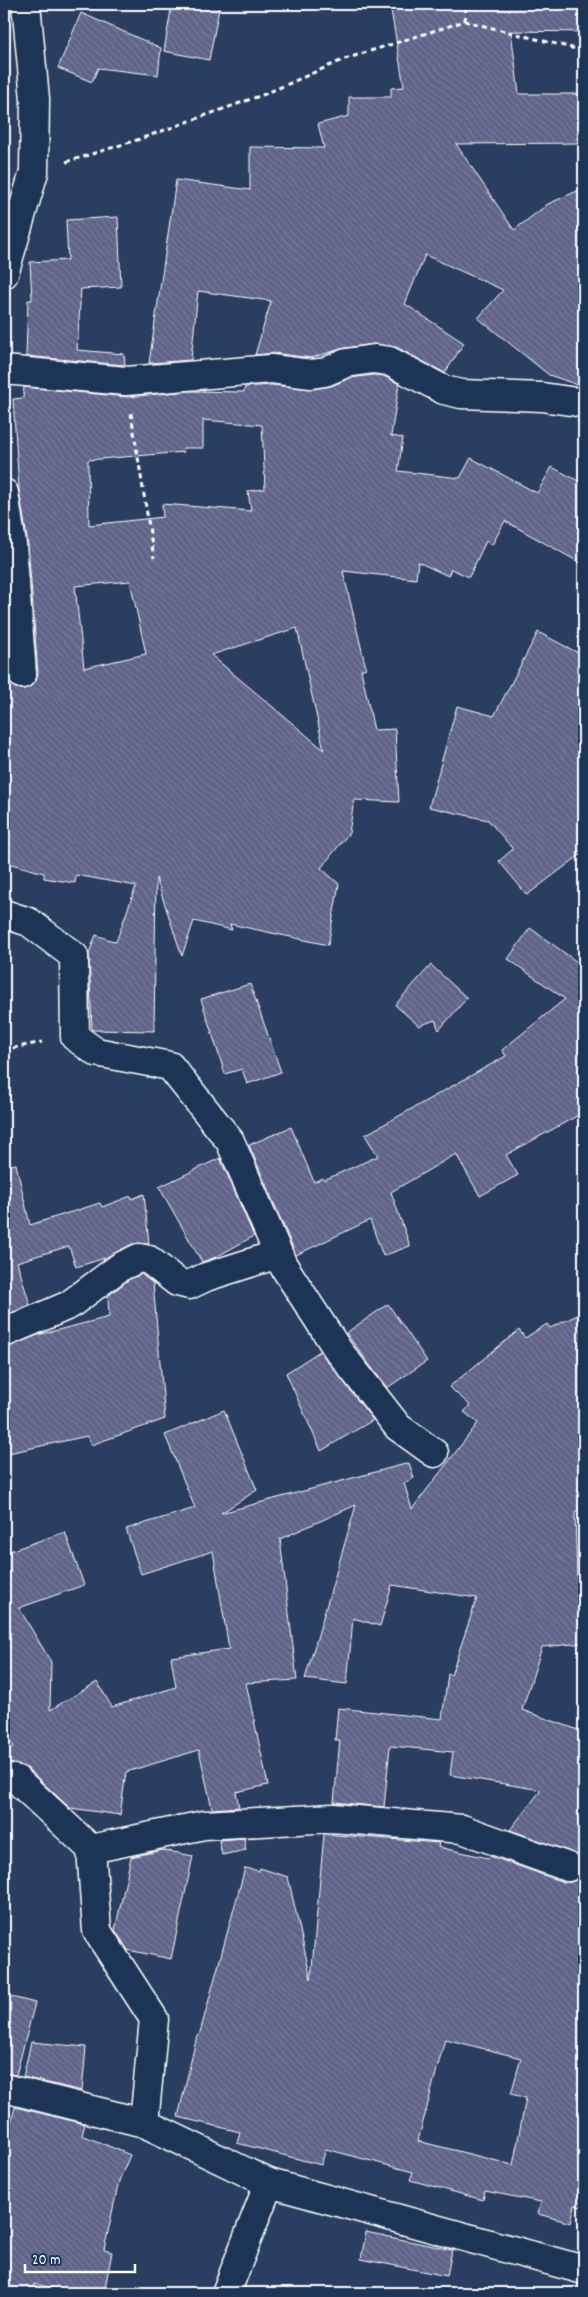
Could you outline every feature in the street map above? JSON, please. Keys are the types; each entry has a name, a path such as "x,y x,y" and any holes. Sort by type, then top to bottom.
{"street":[{"path":"4,274 34,172 35,99 26,4"},
{"path":"4,370 126,381 271,369 311,374 325,372 346,363 374,359 389,361 444,390 461,394 542,397 584,403"},
{"path":"4,493 12,545 22,674"},
{"path":"4,914 29,922 74,956 75,1036 96,1052 170,1066 230,1141 283,1265 338,1350 398,1427 434,1453"},
{"path":"4,1334 69,1305 120,1268 139,1258 149,1260 177,1282 189,1285 206,1277 278,1254"},
{"path":"4,1777 17,1780 91,1849 97,1931 154,2019 144,2123"},
{"path":"91,1849 204,1824 333,1818 462,1829 568,1867"},
{"path":"4,2088 144,2123 269,2183 584,2270"},
{"path":"226,2293 269,2183"}],"path":[{"path":"465,21 466,4"},
{"path":"34,172 137,140 256,97 345,59 465,21 584,51"},
{"path":"126,381 154,558"},
{"path":"4,1050 75,1036"}],"building":[{"path":"172,4 220,4 209,60 164,51"},
{"path":"390,4 584,4 584,32 511,31 519,94 584,94 584,143 456,144 514,230 548,204 584,188 584,387 549,375 478,318 503,290 425,255 405,304 464,343 445,373 396,347 376,344 344,348 311,358 273,353 255,355 271,301 198,291 191,360 149,363 176,180 250,190 250,147 324,148 318,124 349,116 349,97 391,97 391,88 404,87"},
{"path":"81,13 161,48 158,75 98,68 92,82 58,68"},
{"path":"118,217 121,287 81,289 77,350 124,354 125,365 26,356 28,300 32,300 30,262 68,260 66,220"},
{"path":"374,375 384,376 399,384 391,436 403,438 398,471 460,478 471,458 537,493 552,467 584,484 584,565 505,521 492,545 486,541 469,577 451,569 448,576 418,562 416,579 343,571 366,668 361,670 374,730 395,729 399,802 354,800 349,833 321,868 339,884 328,945 230,924 232,930 194,921 182,956 156,878 154,1031 92,1030 89,953 96,935 116,942 136,886 76,875 75,883 44,878 44,873 4,862 4,679 8,680 15,688 24,689 30,687 36,681 38,673 28,544 19,489 13,399 23,398 24,387 127,397 189,391 244,392 245,387 271,385 313,389 331,386 350,378","holes":["203,420 262,425 265,489 248,491 251,511 162,504 163,517 89,525 88,460 184,452 183,448 203,448","130,581 146,654 84,668 75,586","297,628 324,750 211,655"]},
{"path":"538,632 584,656 584,852 527,895 499,861 513,849 488,820 429,807 457,706 494,716"},
{"path":"530,928 584,967 584,1112 506,1155 518,1175 480,1196 456,1154 391,1192 410,1246 383,1256 370,1220 296,1255 249,1145 291,1127 314,1182 323,1178 324,1180 378,1156 365,1135 506,1056 502,1050 565,999 508,959"},
{"path":"431,965 467,998 439,1030 435,1020 419,1026 395,1005"},
{"path":"250,984 281,1072 247,1084 242,1069 225,1074 201,999"},
{"path":"220,1158 254,1236 216,1257 202,1262 159,1187"},
{"path":"16,1164 30,1225 100,1203 102,1207 131,1196 132,1199 144,1194 149,1244 132,1244 105,1258 76,1267 69,1246 17,1262 30,1305 4,1316 4,1166"},
{"path":"141,1274 153,1283 165,1419 91,1445 87,1436 4,1454 4,1348 38,1335 109,1317 108,1296 128,1280"},
{"path":"388,1304 427,1361 387,1388 346,1333"},
{"path":"584,1312 584,1502 575,1513 577,1579 584,1578 584,1643 542,1647 522,1710 584,1732 584,2208 575,2205 571,2223 538,2214 541,2202 485,2191 483,2200 410,2180 413,2172 326,2149 321,2165 237,2143 240,2132 178,2117 197,2035 199,2036 245,1868 259,1871 260,1868 288,1877 311,1979 324,1834 439,1843 438,1847 488,1858 490,1856 563,1882 571,1882 578,1879 582,1873 583,1864 580,1857 574,1853 510,1830 541,1790 450,1775 453,1752 390,1746 384,1807 334,1802 340,1740 335,1740 338,1708 442,1719 448,1674 451,1675 477,1598 392,1585 380,1626 353,1618 347,1684 305,1679 356,1505 280,1539 297,1680 246,1683 268,1785 236,1792 239,1807 212,1809 199,1750 126,1772 120,1815 70,1808 27,1768 4,1762 4,1755 14,1746 4,1736 4,1553 65,1532 84,1585 19,1608 51,1662 50,1710 97,1682 112,1707 176,1687 171,1657 229,1649 213,1551 141,1574 126,1529 195,1508 165,1435 224,1410 257,1490 221,1513 409,1463 414,1478 404,1483 412,1509 478,1423 464,1412 470,1405 449,1387 519,1330 525,1338 547,1324 550,1328","holes":["445,2039 521,2058 511,2094 526,2098 513,2165 418,2141"]},
{"path":"320,1351 373,1420 321,1451 286,1373"},
{"path":"244,1838 246,1850 222,1855 219,1840"},
{"path":"163,1850 193,1856 171,1959 128,1950 115,1930 131,1857"},
{"path":"4,1995 35,2003 16,2075 4,2073"},
{"path":"31,2042 86,2047 82,2091 23,2077"},
{"path":"15,2107 85,2124 82,2135 130,2155 119,2181 104,2250 112,2252 104,2293 75,2293 34,2284 31,2293 4,2293 4,2151"},
{"path":"366,2232 452,2250 447,2276 361,2259"}]}
